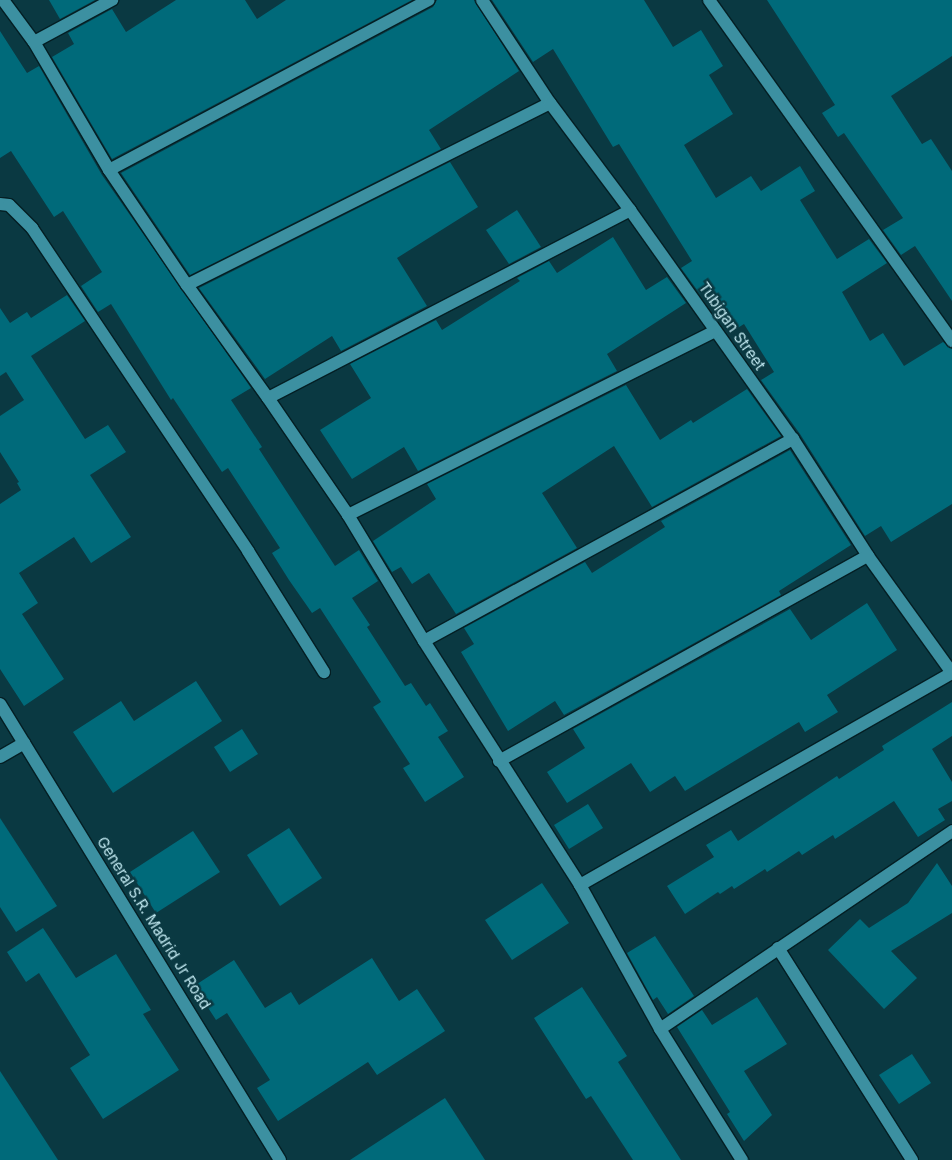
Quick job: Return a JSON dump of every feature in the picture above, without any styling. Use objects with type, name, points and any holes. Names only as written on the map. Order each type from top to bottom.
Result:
[{"type":"street","points":[[3,0],[34,42],[109,170],[348,515],[499,761],[580,885],[660,1029],[742,1160]]},
{"type":"street","points":[[34,42],[112,0]]},
{"type":"street","points":[[109,170],[429,0]]},
{"type":"street","name":"Tubigan Street","points":[[482,0],[550,103],[630,210],[793,439],[868,556],[952,673]]},
{"type":"street","points":[[709,0],[952,341]]},
{"type":"street","points":[[187,285],[550,103]]},
{"type":"street","points":[[0,204],[9,206],[32,228],[248,551],[324,672]]},
{"type":"street","points":[[268,398],[630,210]]},
{"type":"street","points":[[348,515],[715,330]]},
{"type":"street","points":[[424,641],[793,439]]},
{"type":"street","points":[[499,761],[868,556]]},
{"type":"street","points":[[580,885],[952,673]]},
{"type":"street","name":"General S.R. Madrid Jr Road","points":[[0,704],[280,1160]]},
{"type":"street","points":[[0,756],[24,743]]},
{"type":"street","points":[[660,1029],[952,831]]},
{"type":"street","points":[[778,948],[912,1160]]},
{"type":"building","points":[[49,0],[95,0],[60,19]]},
{"type":"building","points":[[176,0],[245,0],[257,19],[286,0],[412,0],[112,159],[52,57],[74,44],[68,33],[112,9],[126,32]]},
{"type":"building","points":[[437,0],[474,0],[519,71],[429,130],[441,149],[190,275],[121,173],[433,7]]},
{"type":"building","points":[[492,0],[644,0],[673,47],[701,30],[723,66],[709,75],[733,114],[684,145],[716,198],[751,176],[761,191],[800,166],[815,191],[800,200],[837,259],[869,239],[887,263],[842,292],[870,341],[883,333],[904,366],[943,342],[952,349],[952,504],[891,542],[881,526],[865,536],[800,434],[761,380],[774,372],[744,324],[736,329],[710,288],[700,294],[681,268],[692,261],[619,144],[613,147],[553,49],[533,62]]},
{"type":"building","points":[[767,0],[952,0],[952,56],[891,96],[922,144],[931,139],[952,171],[952,301],[915,246],[901,255],[883,230],[903,218],[844,133],[838,137],[822,113],[835,105]]},
{"type":"building","points":[[0,31],[27,73],[39,66],[102,175],[251,388],[231,400],[262,447],[259,449],[335,566],[359,550],[378,581],[352,598],[370,625],[367,627],[405,686],[411,683],[426,706],[430,703],[448,731],[438,737],[464,777],[425,802],[403,768],[410,764],[373,707],[381,702],[320,608],[312,613],[289,580],[272,553],[280,548],[228,468],[222,472],[173,398],[171,400],[111,304],[98,312],[81,286],[102,272],[63,211],[54,217],[11,151],[0,158]]},
{"type":"building","points":[[450,162],[478,207],[397,258],[427,306],[341,351],[332,336],[265,379],[199,288]]},
{"type":"building","points":[[517,210],[541,247],[509,264],[486,230]]},
{"type":"building","points":[[613,237],[646,290],[667,277],[686,303],[607,354],[617,371],[418,471],[404,447],[352,479],[320,430],[371,398],[350,364],[436,320],[442,330],[520,281],[517,278],[549,261],[557,273]]},
{"type":"building","points":[[67,295],[85,321],[31,356],[85,439],[108,425],[126,452],[90,475],[131,537],[91,563],[74,537],[19,573],[38,603],[22,614],[64,679],[24,706],[0,669],[0,504],[21,490],[17,483],[19,482],[0,452],[0,416],[24,400],[6,372],[0,376],[0,308],[10,323],[27,312],[31,318]]},
{"type":"building","points":[[626,385],[660,440],[691,420],[693,423],[747,389],[781,436],[652,507],[614,446],[542,493],[577,548],[456,614],[429,573],[412,584],[401,567],[392,572],[373,541],[436,499],[427,484]]},
{"type":"building","points":[[790,450],[851,545],[779,591],[781,595],[564,715],[555,701],[508,731],[461,652],[474,644],[464,628],[585,562],[592,573],[665,527],[661,521]]},
{"type":"building","points":[[867,603],[897,650],[827,695],[838,712],[805,732],[799,722],[685,791],[675,776],[650,792],[631,763],[567,803],[547,772],[585,748],[573,729],[790,609],[811,640]]},
{"type":"building","points":[[196,681],[222,721],[113,793],[73,732],[121,701],[134,721]]},
{"type":"building","points":[[952,702],[952,736],[932,749],[952,782],[952,801],[938,809],[945,820],[918,837],[894,801],[835,839],[833,835],[802,855],[799,851],[767,872],[765,869],[734,889],[732,886],[720,894],[718,892],[685,914],[667,886],[714,857],[706,845],[731,830],[738,841],[837,776],[839,779],[884,750],[882,746]]},
{"type":"building","points":[[242,729],[258,754],[230,772],[214,747]]},
{"type":"building","points":[[588,804],[603,828],[569,849],[554,825]]},
{"type":"building","points":[[0,818],[57,906],[16,932],[0,907]]},
{"type":"building","points":[[289,828],[322,878],[280,906],[247,855]]},
{"type":"building","points":[[193,831],[220,872],[156,913],[130,872]]},
{"type":"building","points":[[937,863],[952,886],[952,913],[891,951],[917,978],[884,1009],[828,950],[860,919],[869,928],[908,903]]},
{"type":"building","points":[[542,883],[569,923],[512,960],[485,920]]},
{"type":"building","points":[[43,928],[76,978],[116,954],[151,1010],[143,1014],[179,1070],[103,1119],[70,1068],[90,1055],[39,973],[26,982],[7,952]]},
{"type":"building","points":[[655,936],[694,996],[668,1014],[657,997],[653,1000],[627,953]]},
{"type":"building","points":[[372,958],[399,1001],[417,989],[445,1031],[377,1075],[368,1062],[278,1121],[257,1088],[270,1080],[227,1013],[216,1020],[194,986],[234,960],[265,1008],[291,992],[299,1005]]},
{"type":"building","points":[[582,987],[627,1056],[618,1062],[681,1160],[633,1160],[591,1096],[586,1099],[534,1018]]},
{"type":"building","points":[[757,997],[787,1044],[744,1071],[772,1115],[744,1141],[727,1114],[730,1112],[677,1027],[702,1010],[712,1025]]},
{"type":"building","points":[[912,1054],[931,1083],[899,1104],[879,1075]]},
{"type":"building","points":[[0,1071],[58,1160],[0,1160]]},
{"type":"building","points":[[445,1098],[485,1160],[350,1160],[399,1128]]}]
